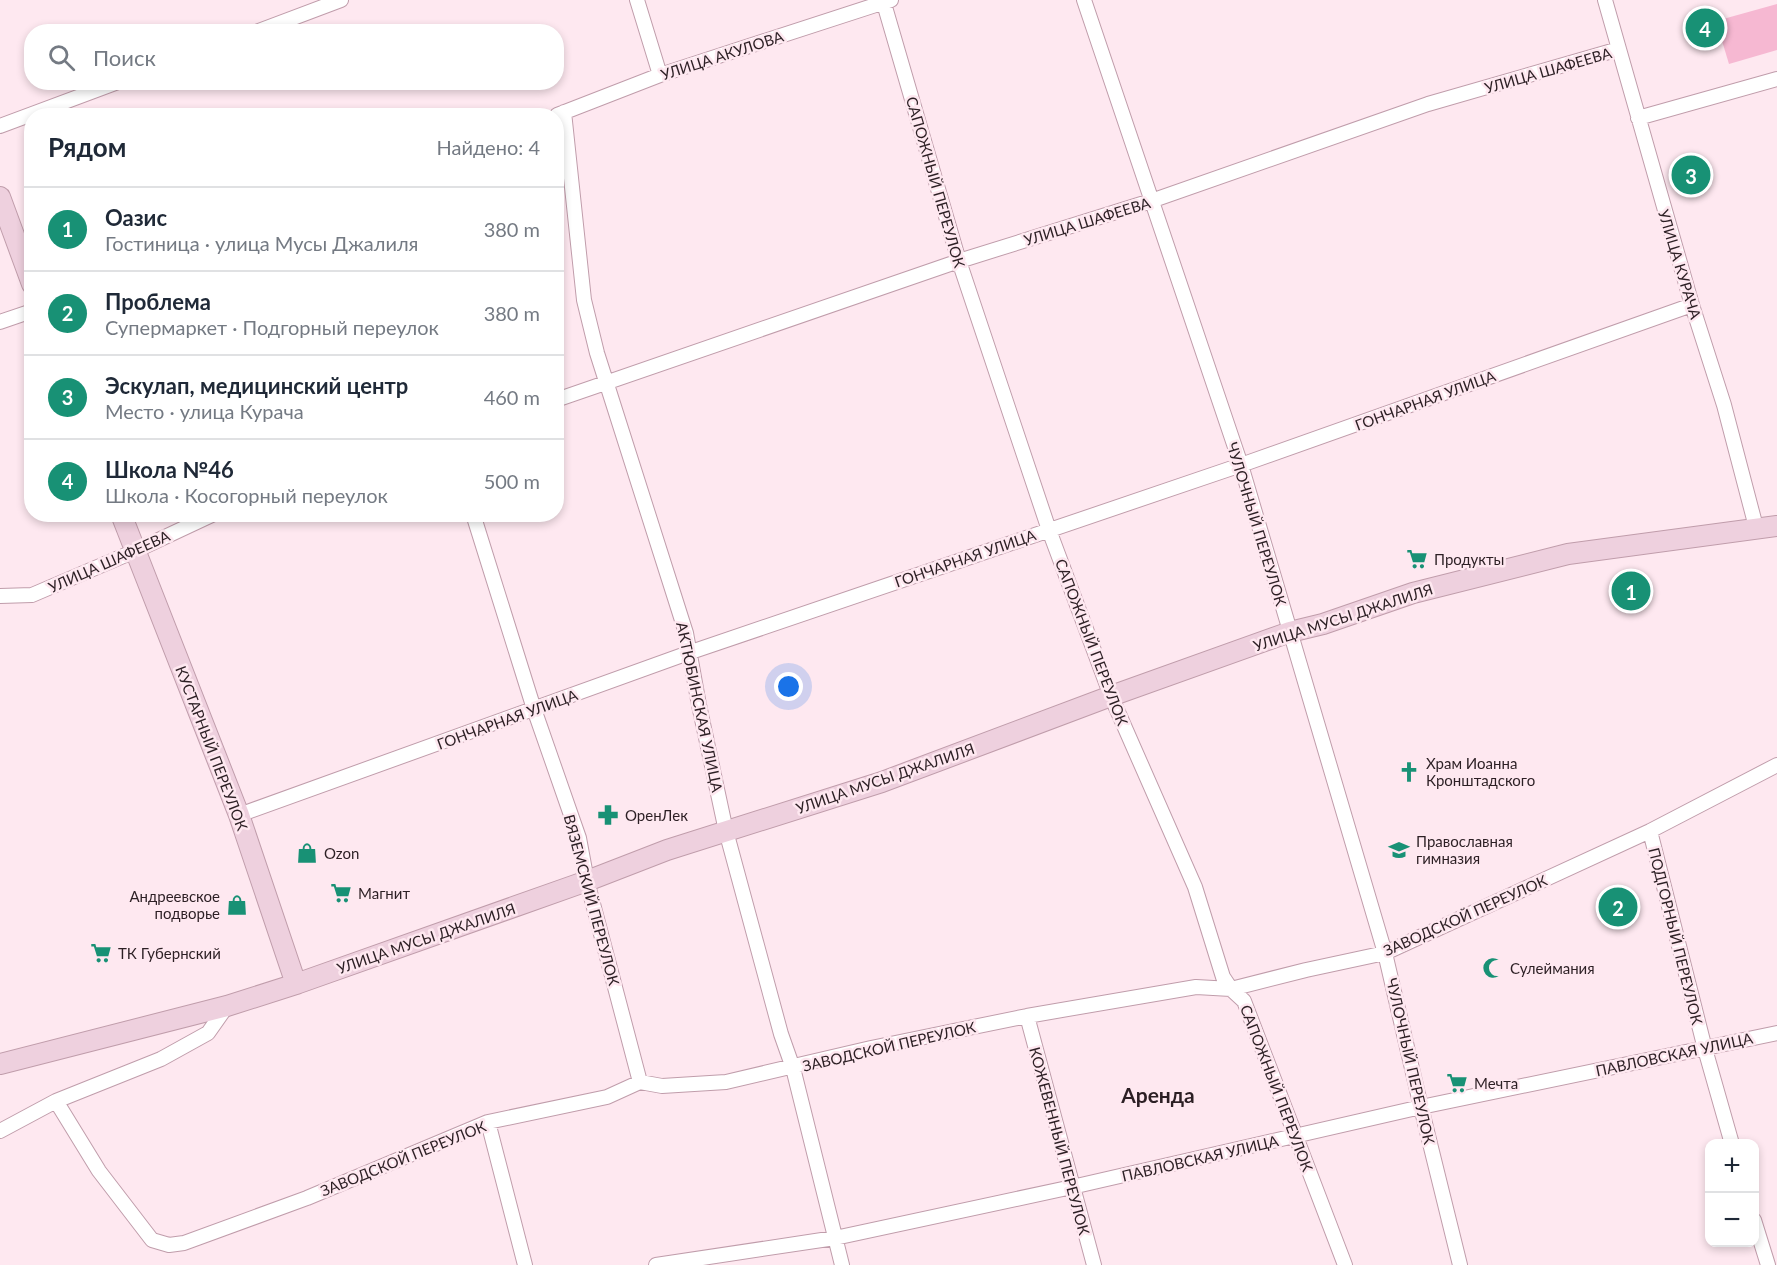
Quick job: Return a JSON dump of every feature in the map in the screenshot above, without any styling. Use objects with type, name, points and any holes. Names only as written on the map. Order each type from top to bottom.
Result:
[{"type":"street","points":[[277,24],[341,0]]},
{"type":"street","points":[[637,0],[660,75]]},
{"type":"street","name":"ЧУЛОЧНЫЙ ПЕРЕУЛОК","points":[[1084,0],[1241,465],[1385,952],[1460,1265]]},
{"type":"street","name":"УЛИЦА КУРАЧА","points":[[1605,0],[1692,305],[1724,405],[1756,527]]},
{"type":"street","name":"УЛИЦА АКУЛОВА","points":[[564,112],[660,75],[886,1]]},
{"type":"street","name":"САПОЖНЫЙ ПЕРЕУЛОК","points":[[886,1],[959,261],[1049,530],[1111,696],[1195,887],[1223,977],[1231,989],[1245,1001],[1345,1265]]},
{"type":"street","name":"УЛИЦА ШАФЕЕВА","points":[[564,397],[959,261],[1151,201],[1428,105],[1619,49]]},
{"type":"street","points":[[1638,118],[1777,79]]},
{"type":"street","points":[[48,108],[97,90]]},
{"type":"street","points":[[0,126],[24,117]]},
{"type":"street","name":"АКТЮБИНСКАЯ УЛИЦА","points":[[564,151],[584,300],[597,353],[686,633],[726,831],[781,1034],[793,1068],[842,1265]]},
{"type":"street","points":[[0,197],[24,262]]},
{"type":"street","name":"ГОНЧАРНАЯ УЛИЦА","points":[[239,814],[691,652],[1241,465],[1692,305]]},
{"type":"street","points":[[0,322],[24,314]]},
{"type":"street","name":"КУСТАРНЫЙ ПЕРЕУЛОК","points":[[124,522],[239,814],[296,984]]},
{"type":"street","name":"УЛИЦА ШАФЕЕВА","points":[[0,596],[32,595],[197,522]]},
{"type":"street","name":"ВЯЗЕМСКИЙ ПЕРЕУЛОК","points":[[475,522],[534,710],[579,838],[587,881],[640,1082]]},
{"type":"street","name":"УЛИЦА МУСЫ ДЖАЛИЛЯ","points":[[0,1064],[227,1006],[296,984],[587,881],[667,850],[882,782],[1290,632],[1323,624],[1413,593],[1568,554],[1777,526]]},
{"type":"street","name":"ЗАВОДСКОЙ ПЕРЕУЛОК","points":[[56,1101],[99,1171],[152,1240],[169,1245],[184,1243],[307,1198],[488,1122],[607,1098],[640,1082],[662,1086],[726,1082],[871,1048],[1027,1016],[1196,987],[1231,989],[1385,952],[1650,831],[1777,765]]},
{"type":"street","name":"ПОДГОРНЫЙ ПЕРЕУЛОК","points":[[1650,831],[1705,1049],[1731,1139]]},
{"type":"street","points":[[1196,987],[1223,977]]},
{"type":"street","points":[[0,1131],[56,1101],[161,1059],[208,1033],[227,1006]]},
{"type":"street","name":"КОЖЕВЕННЫЙ ПЕРЕУЛОК","points":[[1027,1016],[1094,1265]]},
{"type":"street","name":"ПАВЛОВСКАЯ УЛИЦА","points":[[656,1265],[835,1238],[1072,1187],[1421,1107],[1777,1033]]},
{"type":"street","points":[[488,1122],[525,1265]]},
{"type":"street","points":[[1759,1234],[1768,1265]]},
{"type":"shaded area","points":[[1777,4],[1777,50],[1729,64],[1716,21]]},
{"type":"place","name":"Школа №46","points":[[1705,28]]},
{"type":"place","name":"Эскулап, медицинский центр","points":[[1691,175]]},
{"type":"place","name":"Продукты","points":[[1417,559]]},
{"type":"place","name":"Оазис","points":[[1631,591]]},
{"type":"place","name":"Храм Иоанна Кронштадского","points":[[1409,772]]},
{"type":"place","name":"ОренЛек","points":[[608,815]]},
{"type":"place","name":"Православная гимназия","points":[[1399,850]]},
{"type":"place","name":"Ozon","points":[[307,853]]},
{"type":"place","name":"Магнит","points":[[341,893]]},
{"type":"place","name":"Андреевское подворье","points":[[237,905]]},
{"type":"place","name":"Проблема","points":[[1618,907]]},
{"type":"place","name":"ТК Губернский","points":[[101,953]]},
{"type":"place","name":"Сулеймания","points":[[1493,968]]},
{"type":"place","name":"Мечта","points":[[1457,1083]]},
{"type":"district","name":"Аренда","points":[[1158,1094]]}]
